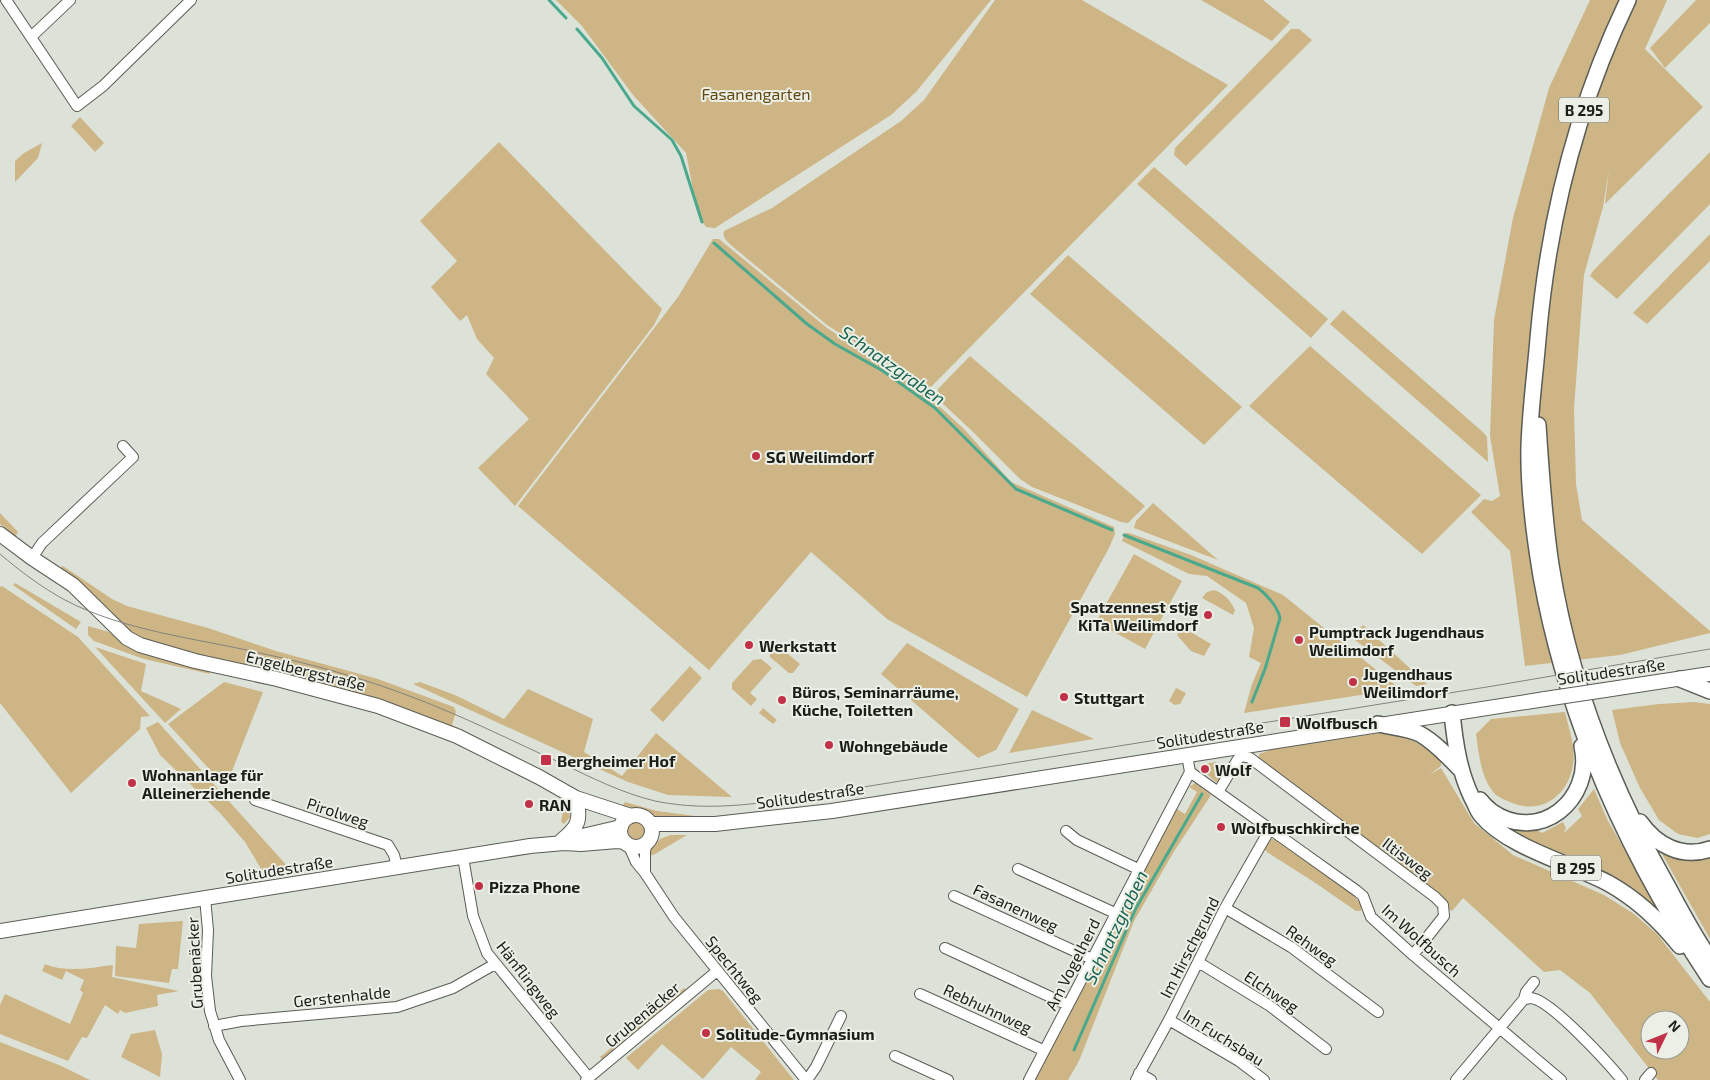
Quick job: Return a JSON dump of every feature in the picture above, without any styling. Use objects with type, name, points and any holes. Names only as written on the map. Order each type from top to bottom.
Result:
[{"type":"main road","name":"B 295","points":[[1628,0],[1584,110],[1568,162],[1547,264],[1542,296],[1529,448],[1532,518],[1555,643],[1581,727],[1609,798],[1657,892],[1705,961]]},
{"type":"main road","name":"B 295","points":[[1534,379],[1545,517],[1551,565],[1568,649],[1590,718],[1628,813],[1705,961],[1710,979]]},
{"type":"main road","name":"Engelbergstraße","points":[[0,534],[32,558],[73,584],[127,638],[140,645],[195,661],[278,679],[378,706],[457,736],[539,777],[624,823]]},
{"type":"main road","name":"Solitudestraße","points":[[650,835],[715,824],[832,811],[1378,724],[1710,674]]},
{"type":"main road","points":[[1680,679],[1710,691]]},
{"type":"main road","name":"B 295","points":[[1452,713],[1461,770],[1480,815],[1525,846],[1610,884],[1663,925],[1684,951],[1705,961]]},
{"type":"main road","name":"B 295","points":[[1378,724],[1420,734],[1461,770]]},
{"type":"main road","name":"B 295","points":[[1468,789],[1491,811],[1513,820],[1530,822],[1550,817],[1559,812],[1574,796],[1583,777],[1584,765],[1580,740],[1581,727]]},
{"type":"main road","points":[[560,843],[577,826],[581,800]]},
{"type":"main road","name":"B 295","points":[[1628,813],[1640,822],[1656,841],[1668,847],[1692,853],[1710,849]]},
{"type":"main road","points":[[642,816],[650,835],[638,847],[626,843],[621,835],[624,823],[642,816]]},
{"type":"main road","name":"Solitudestraße","points":[[560,843],[624,823]]},
{"type":"main road","name":"Solitudestraße","points":[[0,931],[530,846],[560,843],[626,843]]},
{"type":"street","points":[[6,0],[77,106],[103,86],[191,0]]},
{"type":"street","points":[[31,37],[70,0]]},
{"type":"street","points":[[32,558],[42,544],[134,457],[123,446]]},
{"type":"street","points":[[1187,755],[1190,772]]},
{"type":"street","name":"Iltisweg","points":[[1218,792],[1238,758],[1242,756],[1255,761],[1435,897],[1443,905],[1444,916],[1413,955]]},
{"type":"street","name":"Im Wolfbusch","points":[[1190,772],[1357,891],[1363,896],[1371,917],[1561,1080]]},
{"type":"street","name":"Am Vogelherd","points":[[1029,1080],[1190,772]]},
{"type":"street","name":"Pirolweg","points":[[255,800],[388,845],[394,855],[397,867]]},
{"type":"street","name":"Im Hirschgrund","points":[[1138,1077],[1225,908],[1270,829]]},
{"type":"street","points":[[1066,831],[1077,840],[1138,869]]},
{"type":"street","points":[[645,873],[645,851],[650,835]]},
{"type":"street","name":"Spechtweg","points":[[626,843],[636,862],[671,913],[806,1080],[816,1067],[841,1016]]},
{"type":"street","name":"Hänflingweg","points":[[464,857],[473,916],[487,953],[587,1079]]},
{"type":"street","points":[[1018,869],[1115,913]]},
{"type":"street","name":"Fasanenweg","points":[[954,896],[1092,959]]},
{"type":"street","name":"Grubenäcker","points":[[205,898],[208,930],[206,985],[214,1026],[240,1080]]},
{"type":"street","name":"Rehweg","points":[[1225,908],[1291,947],[1378,1012]]},
{"type":"street","points":[[945,948],[1068,1005]]},
{"type":"street","name":"Elchweg","points":[[1198,962],[1270,1006],[1326,1049]]},
{"type":"street","name":"Gerstenhalde","points":[[214,1026],[241,1021],[397,1007],[453,988],[496,964]]},
{"type":"street","name":"Grubenäcker","points":[[587,1079],[717,971]]},
{"type":"street","points":[[1456,1080],[1524,999],[1526,992],[1534,982]]},
{"type":"street","name":"Rebhuhnweg","points":[[920,994],[1043,1050]]},
{"type":"street","points":[[1524,999],[1531,998],[1548,1006],[1603,1057],[1622,1080]]},
{"type":"street","name":"Im Fuchsbau","points":[[1169,1020],[1238,1061],[1264,1080]]},
{"type":"street","points":[[895,1056],[948,1080]]},
{"type":"street","points":[[1138,1077],[1151,1080]]},
{"type":"green space","name":"Fasanengarten","points":[[556,0],[991,0],[916,92],[891,115],[715,228],[706,227],[698,215],[686,153],[633,95],[582,26]]},
{"type":"green space","points":[[995,0],[1082,0],[1228,85],[932,386],[926,388],[827,325],[732,246],[724,238],[724,231],[772,208],[901,121],[924,100]]},
{"type":"green space","points":[[1201,0],[1263,0],[1290,22],[1272,41]]},
{"type":"green space","points":[[1590,0],[1667,0],[1645,49],[1703,107],[1605,204],[1609,170],[1603,207],[1584,275],[1574,408],[1576,484],[1582,520],[1710,633],[1620,655],[1525,666],[1510,551],[1471,512],[1484,499],[1492,501],[1500,496],[1490,436],[1494,320],[1513,218],[1549,88]]},
{"type":"green space","points":[[1696,0],[1710,0],[1710,23],[1665,68],[1650,48]]},
{"type":"green space","points":[[1291,29],[1299,29],[1312,40],[1186,166],[1174,155],[1175,148]]},
{"type":"green space","points":[[80,117],[104,143],[95,152],[71,126]]},
{"type":"green space","points":[[499,142],[662,309],[654,325],[515,506],[478,468],[529,419],[486,374],[494,358],[477,339],[467,315],[460,321],[431,287],[457,261],[420,221]]},
{"type":"green space","points":[[42,143],[38,158],[15,182],[15,161],[24,153]]},
{"type":"green space","points":[[1710,152],[1710,204],[1617,299],[1590,276],[1593,271]]},
{"type":"green space","points":[[1154,167],[1328,319],[1311,338],[1137,184]]},
{"type":"green space","points":[[1710,234],[1710,261],[1647,324],[1633,313]]},
{"type":"green space","name":"SG Weilimdorf","points":[[713,239],[719,239],[827,328],[926,394],[964,429],[1011,482],[1114,527],[1115,534],[1109,548],[1027,697],[887,619],[811,552],[709,670],[518,506],[678,297]]},
{"type":"green space","points":[[1068,255],[1242,407],[1204,445],[1030,294]]},
{"type":"green space","points":[[1343,310],[1484,433],[1487,437],[1488,462],[1330,324]]},
{"type":"green space","points":[[1310,346],[1481,495],[1422,554],[1249,406]]},
{"type":"green space","points":[[970,356],[1145,506],[1128,523],[1121,522],[1032,487],[1020,479],[938,397],[938,389]]},
{"type":"green space","points":[[1153,503],[1218,560],[1134,528],[1136,521]]},
{"type":"green space","points":[[0,513],[18,532],[15,537],[0,524]]},
{"type":"green space","points":[[1125,533],[1191,555],[1283,595],[1400,689],[1244,713],[1252,684],[1261,663],[1249,657],[1254,628],[1246,603],[1207,576],[1189,574],[1122,541]]},
{"type":"green space","points":[[1134,554],[1182,581],[1145,649],[1096,622]]},
{"type":"green space","points":[[63,566],[112,599],[127,606],[208,628],[276,651],[378,679],[454,707],[456,712],[452,725],[458,728],[457,730],[380,700],[154,645],[129,633],[60,568]]},
{"type":"green space","points":[[15,583],[81,622],[76,629],[13,585]]},
{"type":"green space","points":[[2,586],[78,637],[150,716],[141,717],[140,729],[71,793],[0,703],[0,587]]},
{"type":"green space","points":[[1214,590],[1229,600],[1235,610],[1233,615],[1202,598],[1207,592]]},
{"type":"green space","points":[[1363,625],[1427,684],[1416,686],[1355,640],[1354,634]]},
{"type":"green space","points":[[88,626],[109,632],[127,645],[155,657],[209,670],[210,674],[144,659],[94,641],[88,635]]},
{"type":"green space","points":[[1182,627],[1211,644],[1204,656],[1191,651],[1177,635]]},
{"type":"green space","points":[[907,643],[1019,709],[996,750],[978,758],[881,674]]},
{"type":"green space","points":[[777,645],[800,664],[793,673],[789,673],[770,657],[770,653]]},
{"type":"green space","points":[[95,647],[146,664],[141,691],[181,709],[165,723]]},
{"type":"green space","points":[[761,659],[772,668],[750,693],[757,699],[751,706],[732,689],[732,683],[753,660]]},
{"type":"green space","points":[[690,666],[702,678],[663,722],[650,710]]},
{"type":"green space","points":[[224,682],[263,692],[225,789],[168,724]]},
{"type":"green space","points":[[420,682],[455,695],[504,719],[528,689],[593,719],[584,752],[622,776],[656,733],[732,797],[668,795],[628,782],[413,684]]},
{"type":"green space","points":[[1176,688],[1186,693],[1180,704],[1175,705],[1169,701]]},
{"type":"green space","points":[[1694,702],[1710,704],[1710,834],[1697,838],[1678,834],[1659,820],[1640,788],[1620,743],[1612,710]]},
{"type":"green space","points":[[763,708],[777,720],[773,724],[759,713]]},
{"type":"green space","points":[[1032,710],[1094,739],[1009,753]]},
{"type":"green space","points":[[1565,712],[1572,738],[1574,758],[1566,785],[1559,794],[1542,805],[1532,806],[1521,806],[1496,795],[1484,775],[1476,734],[1491,719]]},
{"type":"green space","points":[[158,722],[289,868],[263,872],[245,842],[220,813],[160,755],[146,728]]},
{"type":"green space","points":[[1380,733],[1404,737],[1441,756],[1441,766],[1429,775],[1441,768],[1474,823],[1513,855],[1604,895],[1634,914],[1657,934],[1710,1002],[1710,1080],[1658,1080],[1642,1060],[1690,1060],[1690,1010],[1640,1010],[1640,1057],[1590,993],[1560,970],[1544,972],[1463,898],[1452,911],[1443,905],[1259,763],[1259,754],[1273,749]]},
{"type":"green space","points":[[1216,762],[1221,780],[1216,782],[1200,768],[1203,764]]},
{"type":"green space","points":[[1195,783],[1211,795],[1173,853],[1134,921],[1079,1061],[1068,1080],[1035,1080],[1120,914],[1177,809],[1185,814],[1197,792],[1189,787]]},
{"type":"green space","points":[[1594,789],[1607,819],[1659,910],[1622,885],[1540,847],[1501,824],[1534,828],[1542,833],[1563,822],[1566,828],[1564,833],[1582,816],[1578,809]]},
{"type":"green space","points":[[625,802],[657,811],[695,816],[695,818],[657,819],[643,810],[620,809]]},
{"type":"green space","points":[[564,805],[568,808],[570,817],[564,824],[561,822]]},
{"type":"green space","points":[[636,822],[642,825],[645,831],[642,837],[636,840],[630,837],[627,831],[630,825]]},
{"type":"green space","points":[[671,835],[687,835],[649,856],[657,842]]},
{"type":"green space","points":[[1275,839],[1350,892],[1361,904],[1361,911],[1356,911],[1267,852],[1264,849],[1267,841]]},
{"type":"green space","points":[[1658,847],[1710,856],[1710,939]]},
{"type":"green space","points":[[183,921],[178,969],[172,969],[169,983],[115,976],[116,946],[136,948],[139,924]]},
{"type":"green space","points":[[45,964],[70,969],[113,965],[112,977],[179,991],[157,995],[158,1006],[125,1013],[120,1010],[118,1014],[105,1005],[87,1038],[82,1037],[68,1061],[0,1034],[0,1005],[5,994],[70,1024],[83,993],[80,990],[84,980],[66,971],[62,980],[42,971]]},
{"type":"green space","points":[[684,988],[687,991],[630,1037],[627,1035]]},
{"type":"green space","name":"Solitude-Gymnasium","points":[[719,989],[723,991],[794,1080],[755,1080],[761,1072],[731,1047],[703,1079],[662,1044],[638,1070],[626,1058],[708,990]]},
{"type":"green space","points":[[155,1030],[162,1054],[160,1077],[121,1057],[131,1034]]},
{"type":"green space","points":[[622,1039],[624,1042],[602,1060],[600,1057]]},
{"type":"green space","points":[[0,1042],[59,1065],[90,1080],[0,1080]]},
{"type":"waterway","name":"Schnatzgraben","points":[[549,0],[566,18]]},
{"type":"waterway","name":"Schnatzgraben","points":[[577,29],[602,58],[634,106],[672,140],[681,156],[702,222]]},
{"type":"waterway","name":"Schnatzgraben","points":[[714,243],[807,324],[835,344],[883,371],[935,408],[1016,489],[1112,530]]},
{"type":"waterway","name":"Schnatzgraben","points":[[1124,535],[1258,588],[1272,601],[1280,618],[1265,669],[1252,702]]},
{"type":"waterway","name":"Schnatzgraben","points":[[1074,1050],[1136,908],[1202,794]]},
{"type":"tram line","points":[[0,554],[31,579],[56,595],[88,611],[135,626],[298,662],[356,678],[431,704],[596,780],[643,798],[698,806],[741,805],[783,800],[1493,686],[1710,649]]},
{"type":"place","name":"SG Weilimdorf","points":[[756,456]]},
{"type":"place","name":"Spatzennest stjg KiTa Weilimdorf","points":[[1208,615]]},
{"type":"place","name":"Pumptrack Jugendhaus Weilimdorf","points":[[1299,640]]},
{"type":"place","name":"Werkstatt","points":[[749,645]]},
{"type":"place","name":"Jugendhaus Weilimdorf","points":[[1353,682]]},
{"type":"place","name":"Stuttgart","points":[[1064,697]]},
{"type":"place","name":"Büros, Seminarräume, Küche, Toiletten","points":[[782,700]]},
{"type":"place","name":"Wolfbusch","points":[[1285,722]]},
{"type":"place","name":"Wohngebäude","points":[[829,745]]},
{"type":"place","name":"Bergheimer Hof","points":[[546,760]]},
{"type":"place","name":"Wolf","points":[[1205,769]]},
{"type":"place","name":"Wohnanlage für Alleinerziehende","points":[[132,783]]},
{"type":"place","name":"RAN","points":[[529,804]]},
{"type":"place","name":"Wolfbuschkirche","points":[[1221,827]]},
{"type":"place","name":"Pizza Phone","points":[[479,886]]},
{"type":"place","name":"Solitude-Gymnasium","points":[[706,1033]]}]
